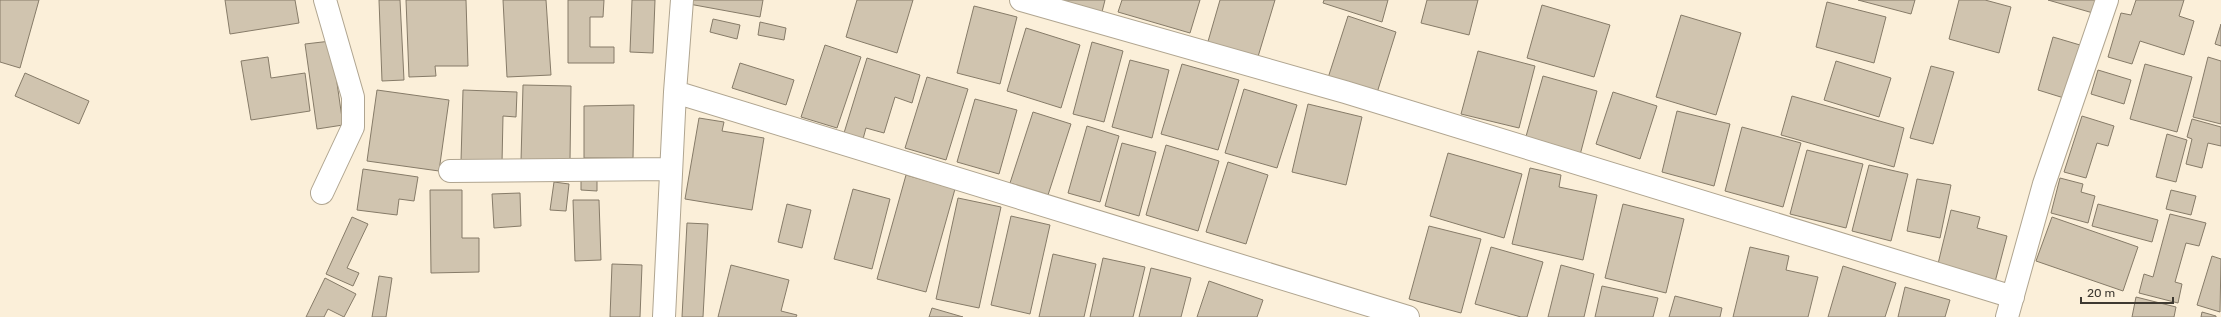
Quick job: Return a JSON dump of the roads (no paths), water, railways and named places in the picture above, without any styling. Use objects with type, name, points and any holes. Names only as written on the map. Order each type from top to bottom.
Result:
[{"type":"street","points":[[322,193],[353,127],[353,97],[325,0]]},
{"type":"street","points":[[664,317],[675,92],[682,0]]},
{"type":"street","points":[[1021,0],[1345,92],[2010,307],[2044,184],[2107,0]]},
{"type":"street","points":[[675,92],[1408,317]]},
{"type":"street","points":[[450,171],[671,169]]}]
